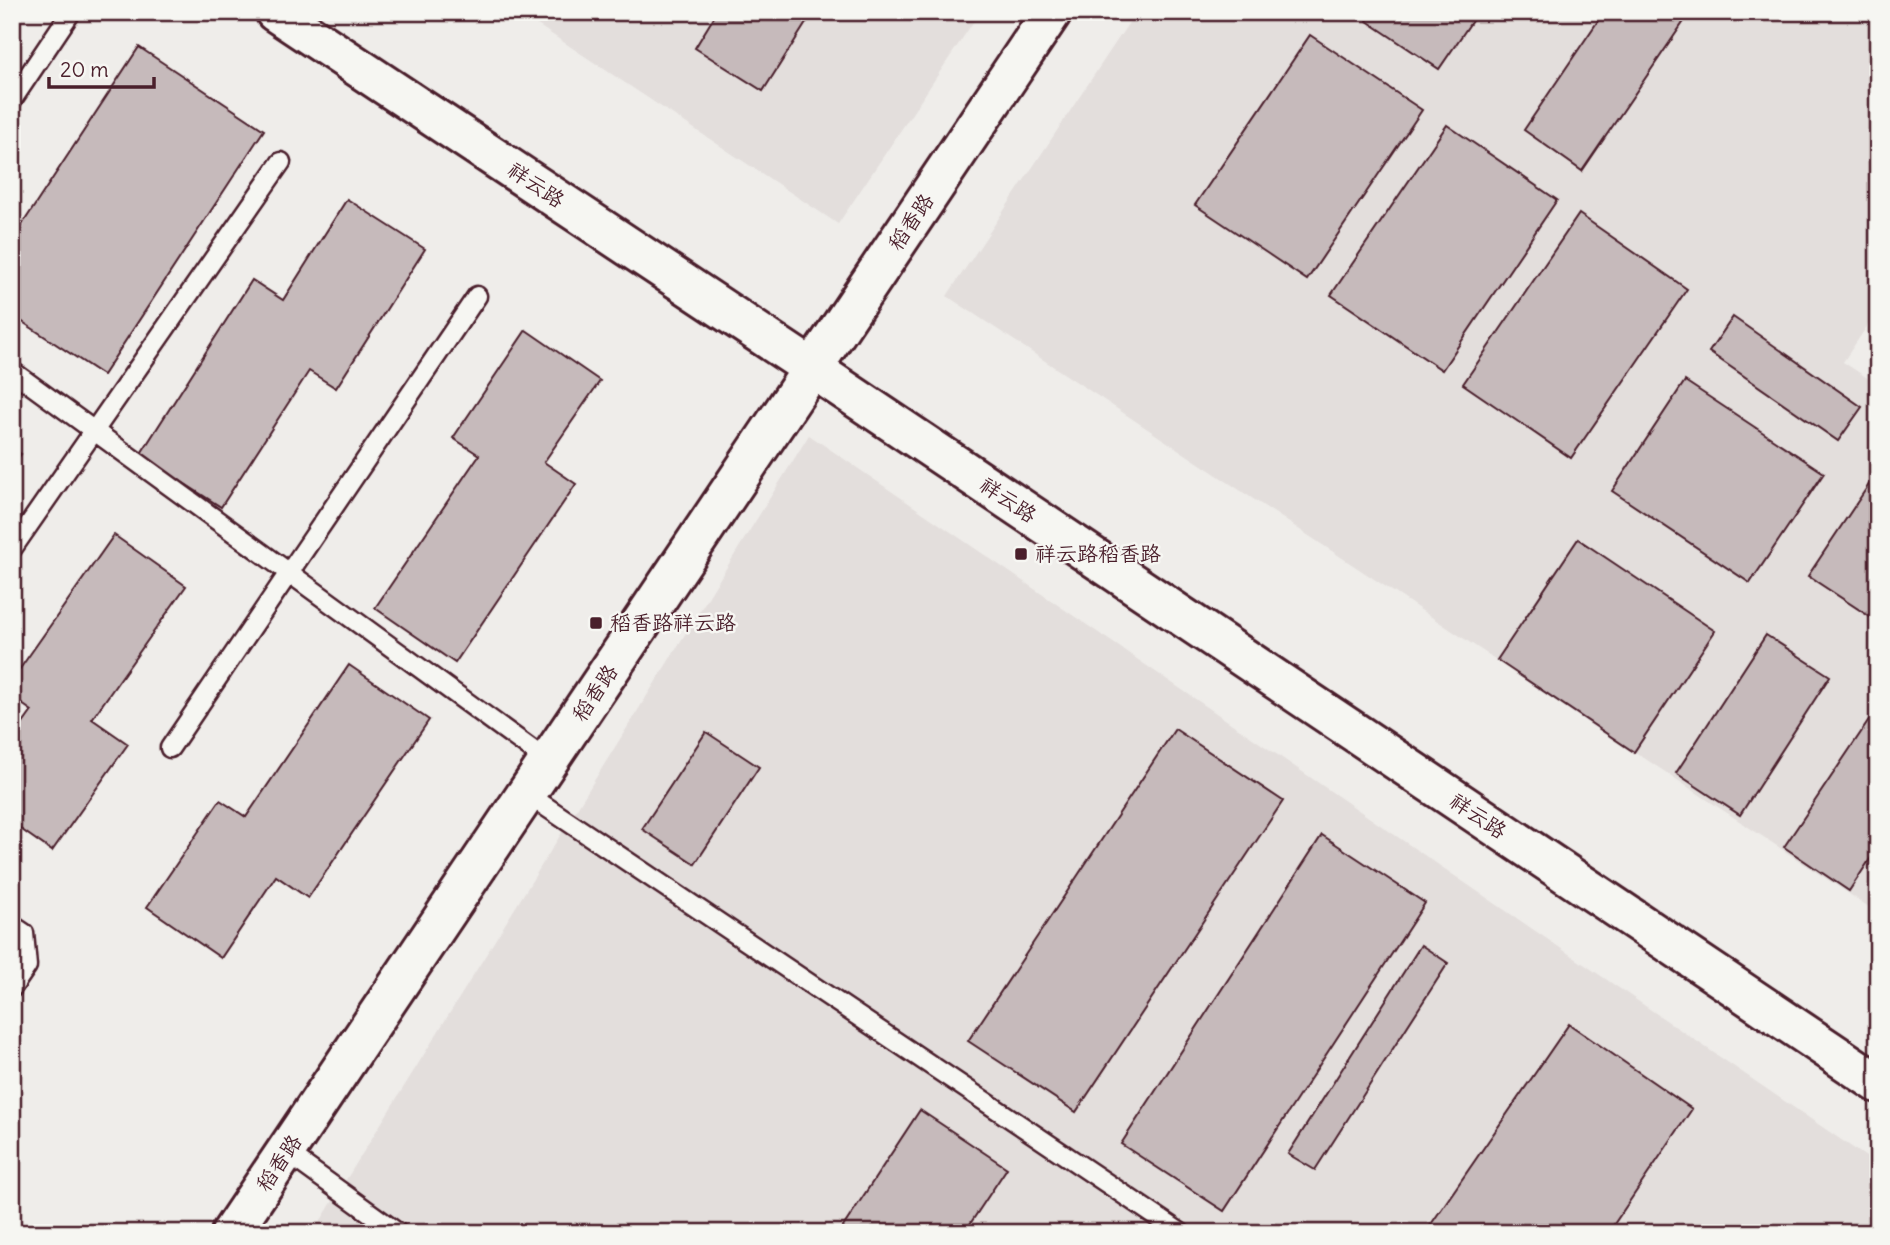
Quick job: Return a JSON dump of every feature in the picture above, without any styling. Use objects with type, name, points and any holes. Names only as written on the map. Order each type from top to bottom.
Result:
[{"type":"street","name":"祥云路","points":[[275,12],[1878,1083]]},
{"type":"street","name":"稻香路","points":[[231,1233],[1052,12]]},
{"type":"lane","points":[[12,100],[71,12]]},
{"type":"lane","points":[[12,549],[281,162]]},
{"type":"lane","points":[[170,748],[477,296]]},
{"type":"lane","points":[[12,371],[549,762]]},
{"type":"lane","points":[[527,794],[1181,1233]]},
{"type":"lane","points":[[12,925],[24,933],[27,965],[12,988]]},
{"type":"lane","points":[[286,1152],[398,1233]]},
{"type":"shaded area","points":[[518,12],[980,12],[838,224]]},
{"type":"shaded area","points":[[1136,12],[1878,12],[1878,310],[1843,362],[1878,385],[1878,913],[947,296]]},
{"type":"shaded area","points":[[809,435],[1878,1165],[1878,1233],[313,1233]]},
{"type":"building","points":[[717,12],[813,12],[763,91],[695,48]]},
{"type":"building","points":[[1372,12],[1478,12],[1439,69],[1367,21]]},
{"type":"building","points":[[1604,12],[1689,14],[1582,171],[1524,130]]},
{"type":"building","points":[[1310,35],[1422,110],[1307,280],[1195,205]]},
{"type":"building","points":[[139,47],[264,130],[103,375],[12,315],[12,240]]},
{"type":"building","points":[[1447,125],[1557,200],[1442,370],[1331,295]]},
{"type":"building","points":[[347,199],[425,249],[336,388],[309,371],[221,507],[140,455],[252,280],[283,300]]},
{"type":"building","points":[[1579,214],[1687,289],[1571,458],[1463,384]]},
{"type":"building","points":[[1733,317],[1862,407],[1838,441],[1709,352]]},
{"type":"building","points":[[526,330],[600,381],[544,462],[576,484],[455,663],[375,608],[479,455],[453,438]]},
{"type":"building","points":[[1685,381],[1824,473],[1750,583],[1612,491]]},
{"type":"building","points":[[12,448],[21,454],[12,467]]},
{"type":"building","points":[[1878,471],[1878,609],[1872,618],[1808,576]]},
{"type":"building","points":[[114,535],[186,586],[92,719],[128,744],[52,851],[12,823],[12,739],[32,711],[12,697],[12,680]]},
{"type":"building","points":[[1578,539],[1715,631],[1634,752],[1497,660]]},
{"type":"building","points":[[1766,635],[1830,676],[1740,815],[1676,773]]},
{"type":"building","points":[[349,665],[429,720],[308,898],[276,876],[221,958],[147,907],[220,800],[246,817]]},
{"type":"building","points":[[1878,707],[1878,847],[1849,891],[1784,847]]},
{"type":"building","points":[[1175,729],[1283,801],[1076,1112],[968,1041]]},
{"type":"building","points":[[706,732],[759,767],[695,864],[642,829]]},
{"type":"building","points":[[1322,835],[1425,903],[1224,1211],[1121,1144]]},
{"type":"building","points":[[1421,945],[1448,963],[1315,1170],[1288,1154]]},
{"type":"building","points":[[1569,1024],[1692,1109],[1608,1233],[1425,1233]]},
{"type":"building","points":[[920,1110],[1007,1168],[964,1233],[839,1233]]},
{"type":"place","name":"祥云路稻香路","points":[[1021,554]]},
{"type":"place","name":"稻香路祥云路","points":[[596,623]]}]
